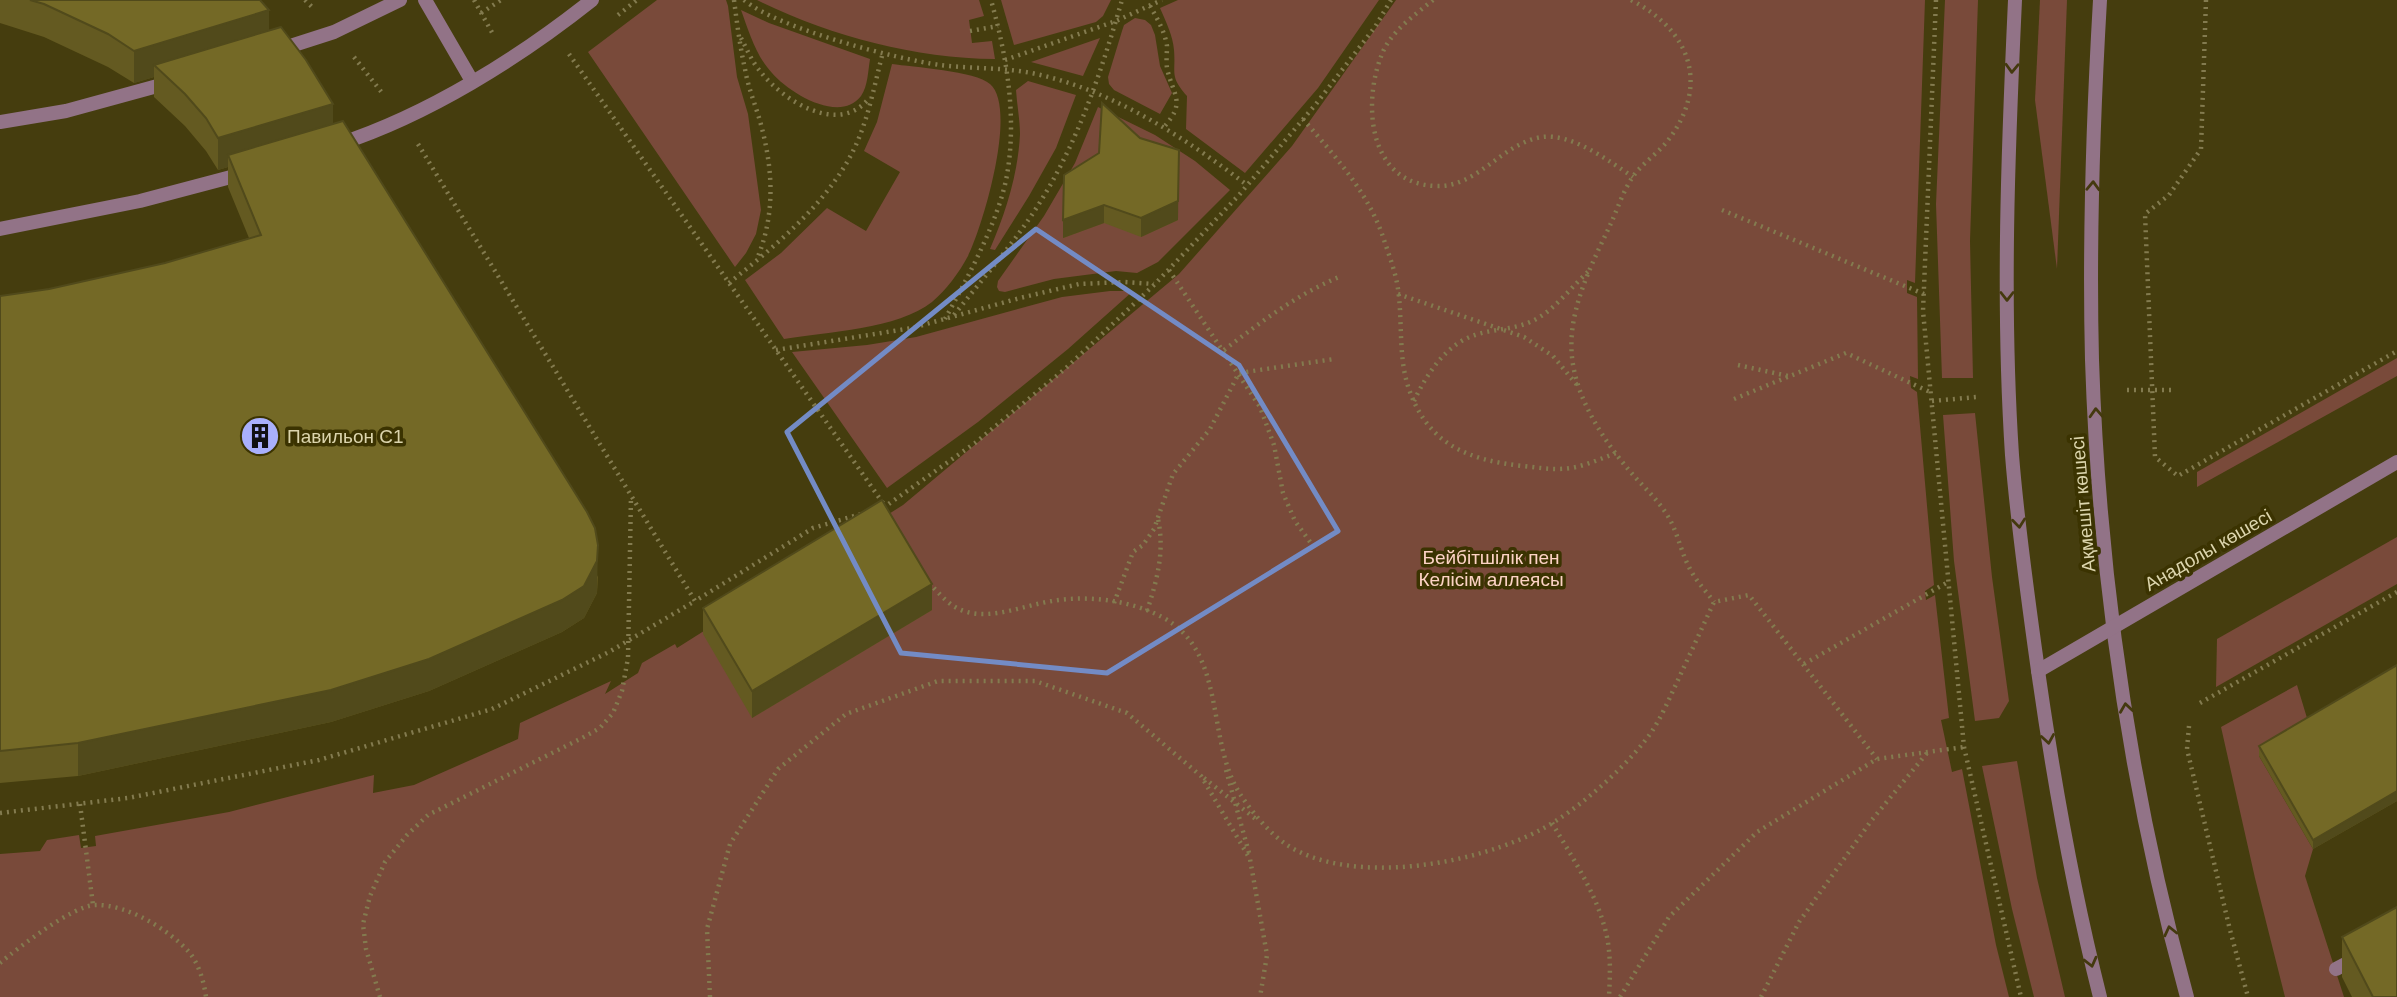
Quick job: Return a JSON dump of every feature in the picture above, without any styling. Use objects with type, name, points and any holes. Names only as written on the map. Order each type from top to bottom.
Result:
[{"type":"street","points":[[265,54],[334,32],[400,0]]},
{"type":"street","points":[[425,0],[472,81]]},
{"type":"street","points":[[327,148],[403,118],[472,81],[537,41],[592,0]]},
{"type":"street","points":[[2015,0],[2007,187],[2007,345],[2014,469],[2038,671],[2065,839],[2099,997]]},
{"type":"street","name":"Ақмешіт көшесі","points":[[2099,0],[2092,196],[2092,359],[2101,497],[2114,628],[2129,732],[2186,997]]},
{"type":"street","points":[[0,122],[66,111],[187,78]]},
{"type":"street","points":[[0,229],[140,201],[254,170]]},
{"type":"street","name":"Анадолы көшесі","points":[[2038,671],[2397,462]]},
{"type":"street","points":[[2336,969],[2373,949]]},
{"type":"path","points":[[481,13],[501,0]]},
{"type":"path","points":[[734,0],[745,71],[761,124],[770,170],[771,209],[766,237],[756,261]]},
{"type":"path","points":[[744,0],[780,19],[831,38],[883,52],[940,65],[1036,74],[1093,93],[1137,112],[1248,185]]},
{"type":"path","points":[[946,319],[991,224],[1006,178],[1011,138],[1006,70],[991,0]]},
{"type":"path","points":[[954,316],[1041,200],[1071,146],[1093,93],[1122,0]]},
{"type":"path","points":[[1005,60],[1116,20],[1160,0]]},
{"type":"path","points":[[0,813],[128,798],[319,761],[492,709],[629,640],[813,528],[886,507],[975,443],[1065,369],[1169,270],[1248,185],[1303,119],[1375,27],[1391,0]]},
{"type":"path","points":[[1433,0],[1405,22],[1382,51],[1371,89],[1372,121],[1379,150],[1394,170],[1412,183],[1439,186],[1469,178],[1517,146],[1543,137],[1572,142],[1595,151],[1633,177]]},
{"type":"path","points":[[1631,0],[1665,24],[1681,45],[1691,70],[1690,94],[1683,118],[1668,141],[1633,177],[1590,269],[1574,318],[1572,356],[1579,388],[1595,424],[1669,518],[1689,568],[1714,602]]},
{"type":"path","points":[[1936,0],[1923,312],[1964,747],[2021,997]]},
{"type":"path","points":[[2206,0],[2201,149],[2169,195],[2145,214],[2155,457],[2178,476],[2397,351]]},
{"type":"path","points":[[1150,6],[1167,45],[1167,67],[1178,96],[1172,119],[1163,128]]},
{"type":"path","points":[[970,31],[998,26]]},
{"type":"path","points":[[739,34],[758,70],[777,90],[799,105],[824,114],[844,116],[858,109],[872,93]]},
{"type":"path","points":[[568,52],[886,507]]},
{"type":"path","points":[[729,283],[788,232],[826,192],[851,155],[867,117],[883,52]]},
{"type":"path","points":[[403,118],[695,601]]},
{"type":"path","points":[[1303,119],[1367,201],[1382,234],[1398,294],[1407,381],[1418,411],[1433,430],[1452,447],[1472,457],[1552,470],[1577,467],[1616,453]]},
{"type":"path","points":[[1722,210],[1924,294]]},
{"type":"path","points":[[1414,402],[1423,382],[1460,341],[1476,334],[1520,327],[1539,317],[1590,269]]},
{"type":"path","points":[[1169,270],[1260,407],[1274,445],[1283,493],[1295,521],[1313,546]]},
{"type":"path","points":[[1224,350],[1281,308],[1311,289],[1339,277]]},
{"type":"path","points":[[776,350],[912,328],[1079,284],[1154,284]]},
{"type":"path","points":[[1398,294],[1524,337],[1553,356],[1579,388]]},
{"type":"path","points":[[1734,399],[1846,353],[1931,392]]},
{"type":"path","points":[[1239,373],[1334,359]]},
{"type":"path","points":[[1738,365],[1789,376]]},
{"type":"path","points":[[1114,603],[1133,552],[1143,545],[1158,518],[1173,474],[1210,429],[1239,373]]},
{"type":"path","points":[[2127,390],[2172,390]]},
{"type":"path","points":[[1932,401],[1977,397]]},
{"type":"path","points":[[380,997],[366,949],[363,924],[370,896],[385,862],[407,835],[428,815],[600,728],[612,713],[622,691],[628,658],[631,495]]},
{"type":"path","points":[[1146,611],[1158,575],[1161,554],[1158,518]]},
{"type":"path","points":[[925,578],[950,604],[975,613],[1000,614],[1049,601],[1084,597],[1163,617],[1188,638],[1202,659],[1212,690],[1223,756],[1250,859],[1267,955],[1260,997]]},
{"type":"path","points":[[1804,664],[1948,582]]},
{"type":"path","points":[[2200,703],[2397,592]]},
{"type":"path","points":[[1714,602],[1749,595],[1877,759]]},
{"type":"path","points":[[710,997],[706,929],[730,844],[778,769],[846,714],[938,681],[1035,681],[1127,713],[1288,845],[1330,862],[1381,867],[1442,863],[1496,850],[1552,823],[1574,809],[1645,741],[1665,709],[1714,602]]},
{"type":"path","points":[[2189,726],[2187,749],[2248,997]]},
{"type":"path","points":[[1620,997],[1669,917],[1757,832],[1877,759],[1964,747]]},
{"type":"path","points":[[1760,997],[1799,922],[1871,821],[1928,752]]},
{"type":"path","points":[[1223,756],[1239,793],[1264,825]]},
{"type":"path","points":[[1202,776],[1250,859]]},
{"type":"path","points":[[80,804],[93,905]]},
{"type":"path","points":[[1552,823],[1591,891],[1606,936],[1610,967],[1609,997]]},
{"type":"path","points":[[0,963],[62,918],[93,905],[123,909],[147,919],[189,953],[200,972],[206,997]]},
{"type":"highlighted area","points":[[1036,229],[1239,365],[1338,531],[1107,673],[901,653],[787,432]]},
{"type":"green space","points":[[657,0],[726,0],[728,6],[737,77],[748,114],[761,210],[756,234],[735,267],[588,52]]},
{"type":"green space","points":[[757,0],[979,0],[984,16],[969,20],[972,43],[992,41],[995,59],[933,54],[873,43],[813,24]]},
{"type":"green space","points":[[1001,0],[1111,0],[1103,16],[1096,22],[1014,45]]},
{"type":"green space","points":[[1178,0],[1379,0],[1318,88],[1245,173],[1186,129],[1187,96],[1176,79],[1172,40],[1160,8]]},
{"type":"green space","name":"Бейбітшілік пен Келісім аллеясы","points":[[1396,0],[1925,0],[1915,283],[1907,280],[1907,293],[1917,297],[1918,379],[1910,376],[1911,388],[1917,392],[1934,585],[1925,591],[1926,600],[1935,595],[1949,718],[1941,720],[1952,772],[1962,769],[1996,945],[2009,997],[0,997],[0,854],[40,851],[47,840],[79,835],[81,848],[96,846],[95,836],[229,812],[374,775],[373,793],[414,785],[518,739],[520,723],[611,681],[605,694],[638,673],[642,663],[675,644],[677,648],[903,505],[1179,274],[1292,146]]},
{"type":"green space","points":[[1945,0],[1978,0],[1970,241],[1973,378],[1942,378],[1936,204]]},
{"type":"green space","points":[[2040,0],[2067,0],[2057,269],[2035,100]]},
{"type":"green space","points":[[741,10],[769,23],[870,59],[861,96],[852,104],[828,106],[815,103],[790,89],[772,73],[762,59]]},
{"type":"green space","points":[[1135,18],[1145,20],[1151,25],[1160,66],[1172,93],[1160,114],[1114,90],[1109,84],[1108,77],[1124,25]]},
{"type":"green space","points":[[1100,38],[1083,76],[1031,62]]},
{"type":"green space","points":[[892,64],[972,76],[990,84],[998,97],[999,141],[995,168],[974,241],[952,281],[932,302],[918,311],[882,324],[784,339],[745,280],[781,253],[827,208],[866,231],[900,172],[864,151],[877,122]]},
{"type":"green space","points":[[1028,81],[1076,95],[1056,148],[995,250],[990,249],[1006,207],[1017,164],[1020,134],[1016,90]]},
{"type":"green space","points":[[1098,107],[1155,135],[1195,161],[1230,190],[1158,262],[1137,273],[1116,271],[1054,279],[1005,292],[999,291],[998,281],[1044,216],[1075,163]]},
{"type":"green space","points":[[1133,291],[1068,349],[978,422],[887,488],[792,352],[916,337],[1062,297]]},
{"type":"green space","points":[[2397,358],[2397,376],[2197,487],[2197,472]]},
{"type":"green space","points":[[1975,413],[1992,577],[2009,701],[1999,718],[1975,721],[1954,561],[1943,415]]},
{"type":"green space","points":[[2397,537],[2397,584],[2216,687],[2217,639]]},
{"type":"green space","points":[[2297,685],[2307,718],[2259,756],[2313,849],[2305,876],[2344,997],[2285,997],[2221,727]]},
{"type":"green space","points":[[2017,761],[2037,878],[2065,997],[2034,997],[2012,909],[1982,766]]},
{"type":"building","points":[[30,0],[260,0],[269,10],[134,51],[108,34]]},
{"type":"building","points":[[281,27],[306,60],[333,104],[218,138],[206,118],[185,94],[154,65]]},
{"type":"building","points":[[1102,103],[1140,138],[1179,150],[1178,201],[1141,218],[1104,205],[1063,220],[1064,175],[1099,153]]},
{"type":"building","name":"Павильон С1","points":[[343,121],[587,512],[595,528],[598,545],[597,561],[584,586],[562,600],[429,659],[331,690],[78,743],[0,751],[0,296],[49,289],[165,263],[261,235],[228,155]]},
{"type":"building","points":[[882,500],[932,584],[752,691],[703,608]]},
{"type":"building","points":[[2397,665],[2397,791],[2313,840],[2259,746]]},
{"type":"building","points":[[2397,907],[2397,997],[2373,997],[2342,937]]},
{"type":"place","name":"Павильон С1","points":[[260,436]]}]
